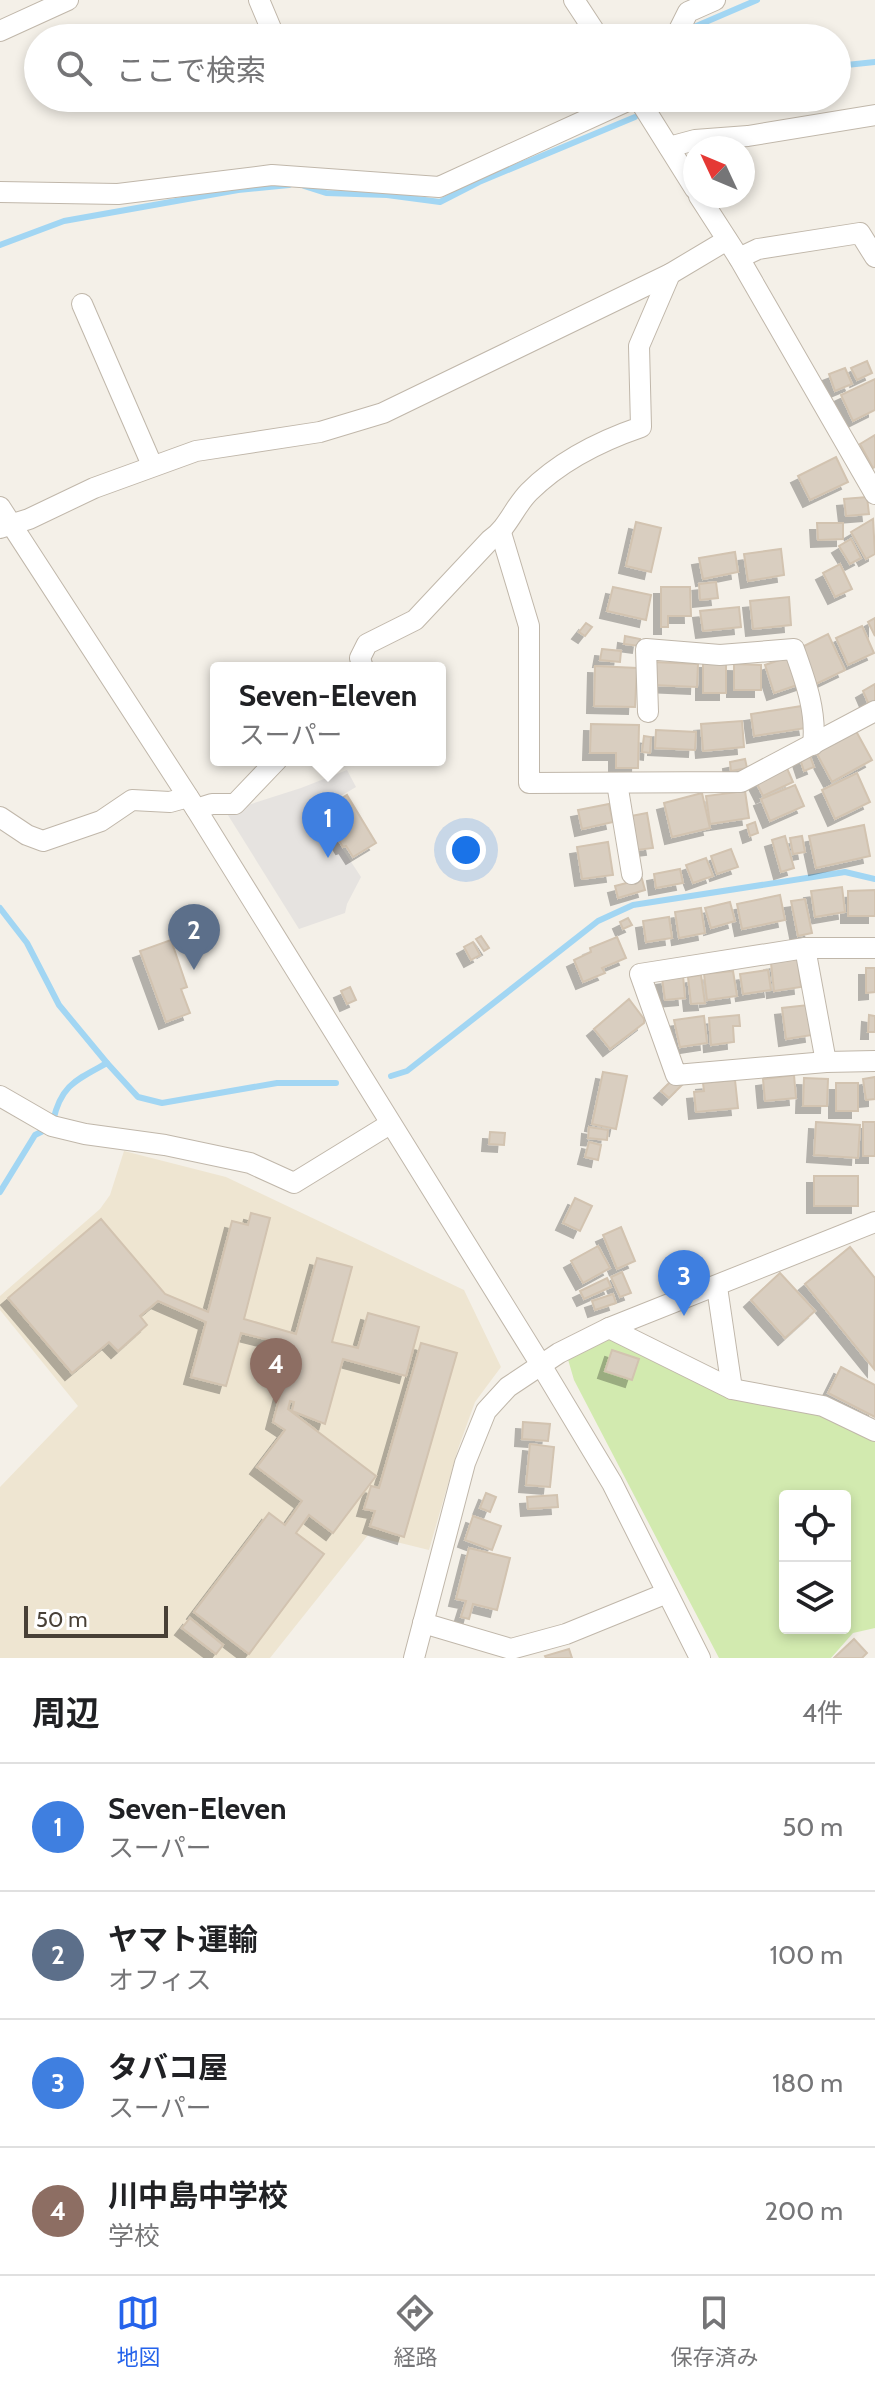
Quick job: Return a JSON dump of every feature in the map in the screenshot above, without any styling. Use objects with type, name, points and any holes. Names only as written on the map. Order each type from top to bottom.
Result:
[{"type":"street","points":[[0,31],[68,0]]},
{"type":"street","points":[[259,0],[269,24]]},
{"type":"street","points":[[574,0],[590,24]]},
{"type":"street","points":[[682,24],[688,12],[715,0]]},
{"type":"street","points":[[0,192],[118,194],[272,175],[439,187],[605,112]]},
{"type":"street","points":[[645,112],[683,170]]},
{"type":"street","points":[[669,147],[695,140],[748,136],[875,115]]},
{"type":"street","points":[[707,208],[739,258],[875,494]]},
{"type":"street","points":[[739,258],[758,249],[860,233],[875,257]]},
{"type":"street","points":[[6,527],[152,465],[196,451],[320,432],[383,413],[670,274],[727,240]]},
{"type":"street","points":[[361,662],[367,644],[415,620],[490,540],[501,533],[528,493],[582,451],[641,427],[639,346],[670,274]]},
{"type":"street","points":[[82,304],[152,465]]},
{"type":"street","points":[[0,507],[6,527],[192,803],[541,1365],[612,1483],[700,1658]]},
{"type":"street","points":[[501,533],[529,626],[529,783],[741,782],[875,711]]},
{"type":"street","points":[[648,712],[646,649],[720,655],[794,649],[811,698],[813,745]]},
{"type":"street","points":[[0,817],[27,835],[43,841],[101,821],[132,800],[235,804],[271,766]]},
{"type":"street","points":[[617,783],[632,874]]},
{"type":"street","points":[[875,948],[805,948],[640,974],[676,1075],[826,1062],[875,1061]]},
{"type":"street","points":[[805,948],[826,1062]]},
{"type":"street","points":[[0,1096],[52,1126],[250,1163],[294,1183],[390,1124]]},
{"type":"street","points":[[414,1658],[465,1463],[486,1411],[508,1387],[609,1328],[875,1222]]},
{"type":"street","points":[[717,1287],[732,1389]]},
{"type":"street","points":[[609,1328],[732,1389],[823,1406],[875,1431]]},
{"type":"street","points":[[423,1623],[511,1649],[566,1634],[667,1593]]},
{"type":"shaded area","points":[[347,770],[356,787],[317,810],[361,877],[345,913],[299,929],[226,812]]},
{"type":"shaded area","points":[[124,1151],[226,1177],[464,1290],[501,1367],[475,1402],[429,1550],[368,1535],[270,1658],[0,1658],[0,1487],[78,1406],[0,1310],[0,1296],[100,1209],[110,1195]]},
{"type":"green space","points":[[609,1328],[717,1391],[829,1409],[875,1436],[875,1628],[853,1633],[831,1658],[719,1658],[574,1380],[567,1356]]},
{"type":"building","points":[[867,361],[872,373],[857,380],[851,368]]},
{"type":"building","points":[[845,368],[852,384],[835,391],[829,374]]},
{"type":"building","points":[[875,379],[875,410],[853,421],[841,395]]},
{"type":"building","points":[[875,435],[875,467],[873,468],[860,444]]},
{"type":"building","points":[[836,457],[848,482],[810,500],[798,476]]},
{"type":"building","points":[[867,497],[869,514],[846,516],[844,499]]},
{"type":"building","points":[[873,519],[875,554],[866,559],[851,532]]},
{"type":"building","points":[[636,522],[661,528],[651,572],[626,566]]},
{"type":"building","points":[[817,523],[843,523],[843,539],[818,540]]},
{"type":"building","points":[[851,539],[861,558],[850,564],[839,546]]},
{"type":"building","points":[[781,549],[784,575],[748,581],[744,554]]},
{"type":"building","points":[[735,552],[738,572],[703,579],[699,558]]},
{"type":"building","points":[[840,564],[852,589],[835,597],[823,573]]},
{"type":"building","points":[[716,582],[718,598],[700,600],[699,584]]},
{"type":"building","points":[[613,587],[651,595],[646,620],[607,611]]},
{"type":"building","points":[[661,587],[690,587],[691,616],[668,616],[668,627],[661,627]]},
{"type":"building","points":[[789,597],[791,625],[753,629],[750,601]]},
{"type":"building","points":[[739,607],[741,627],[703,631],[700,611]]},
{"type":"building","points":[[875,618],[875,636],[868,622]]},
{"type":"building","points":[[586,623],[592,627],[585,636],[579,632]]},
{"type":"building","points":[[862,626],[874,653],[848,665],[836,638]]},
{"type":"building","points":[[828,634],[845,670],[816,684],[798,649]]},
{"type":"building","points":[[625,636],[640,639],[639,646],[624,644]]},
{"type":"building","points":[[602,649],[621,651],[620,662],[600,660]]},
{"type":"building","points":[[794,655],[803,683],[774,693],[765,665]]},
{"type":"building","points":[[703,661],[726,661],[726,693],[703,693]]},
{"type":"building","points":[[654,662],[698,664],[697,687],[653,685]]},
{"type":"building","points":[[734,664],[761,665],[761,690],[734,690]]},
{"type":"building","points":[[595,666],[637,668],[635,707],[594,706]]},
{"type":"building","points":[[875,684],[875,702],[869,705],[863,691]]},
{"type":"building","points":[[802,706],[806,728],[754,736],[751,714]]},
{"type":"building","points":[[742,721],[744,747],[703,751],[701,724]]},
{"type":"building","points":[[591,724],[639,725],[638,768],[616,768],[616,753],[590,753]]},
{"type":"building","points":[[656,730],[696,732],[695,750],[655,748]]},
{"type":"building","points":[[856,731],[872,760],[832,782],[816,752]]},
{"type":"building","points":[[644,736],[651,737],[650,753],[642,752]]},
{"type":"building","points":[[810,756],[814,767],[804,771],[800,759]]},
{"type":"building","points":[[745,759],[747,768],[731,771],[730,762]]},
{"type":"building","points":[[786,766],[793,782],[763,796],[755,780]]},
{"type":"building","points":[[857,773],[870,802],[835,819],[822,790]]},
{"type":"building","points":[[795,785],[804,806],[770,821],[761,799]]},
{"type":"building","points":[[745,791],[749,818],[710,824],[706,796]]},
{"type":"building","points":[[702,793],[710,828],[672,837],[664,803]]},
{"type":"building","points":[[347,795],[376,843],[353,857],[346,846],[343,847],[321,811]]},
{"type":"building","points":[[609,804],[613,822],[582,829],[578,810]]},
{"type":"building","points":[[647,813],[653,848],[637,850],[631,816]]},
{"type":"building","points":[[755,822],[758,833],[750,836],[747,825]]},
{"type":"building","points":[[864,825],[870,856],[816,868],[809,836]]},
{"type":"building","points":[[785,836],[794,868],[781,872],[772,840]]},
{"type":"building","points":[[802,836],[805,852],[793,854],[790,838]]},
{"type":"building","points":[[608,842],[613,875],[582,879],[577,847]]},
{"type":"building","points":[[731,849],[738,867],[717,874],[711,856]]},
{"type":"building","points":[[706,858],[713,876],[693,883],[686,865]]},
{"type":"building","points":[[680,869],[683,883],[656,888],[654,874]]},
{"type":"building","points":[[642,879],[645,890],[618,898],[615,886]]},
{"type":"building","points":[[842,887],[845,912],[815,917],[811,891]]},
{"type":"building","points":[[875,890],[875,916],[848,916],[848,891]]},
{"type":"building","points":[[780,895],[785,920],[742,929],[737,904]]},
{"type":"building","points":[[805,899],[812,933],[798,936],[791,901]]},
{"type":"building","points":[[730,902],[735,921],[711,928],[705,908]]},
{"type":"building","points":[[701,908],[705,933],[679,938],[675,912]]},
{"type":"building","points":[[669,917],[672,938],[646,942],[643,921]]},
{"type":"building","points":[[628,918],[632,925],[623,929],[620,922]]},
{"type":"building","points":[[481,936],[489,948],[484,951],[476,939]]},
{"type":"building","points":[[617,937],[626,958],[602,968],[605,973],[583,982],[574,960],[591,952],[590,948]]},
{"type":"building","points":[[171,940],[187,987],[181,989],[190,1013],[166,1022],[140,951]]},
{"type":"building","points":[[473,942],[480,955],[471,960],[464,947]]},
{"type":"building","points":[[798,959],[801,987],[774,991],[771,963]]},
{"type":"building","points":[[866,968],[875,968],[875,992],[866,993]]},
{"type":"building","points":[[768,970],[771,990],[743,994],[740,974]]},
{"type":"building","points":[[733,971],[737,996],[707,1000],[704,974]]},
{"type":"building","points":[[683,975],[685,998],[665,1000],[662,978]]},
{"type":"building","points":[[701,975],[705,1003],[691,1004],[688,977]]},
{"type":"building","points":[[350,987],[356,1000],[347,1004],[341,991]]},
{"type":"building","points":[[629,999],[644,1023],[610,1049],[594,1029]]},
{"type":"building","points":[[808,1005],[812,1035],[786,1039],[782,1008]]},
{"type":"building","points":[[739,1015],[740,1026],[733,1026],[734,1042],[711,1045],[709,1018]]},
{"type":"building","points":[[869,1015],[875,1016],[875,1032],[868,1032]]},
{"type":"building","points":[[704,1016],[707,1043],[680,1047],[674,1020]]},
{"type":"building","points":[[603,1072],[627,1076],[616,1129],[592,1124]]},
{"type":"building","points":[[794,1075],[796,1098],[765,1101],[763,1079]]},
{"type":"building","points":[[875,1077],[875,1099],[866,1100],[863,1079]]},
{"type":"building","points":[[674,1078],[682,1085],[669,1098],[661,1091]]},
{"type":"building","points":[[804,1078],[828,1079],[827,1106],[803,1106]]},
{"type":"building","points":[[735,1080],[738,1108],[696,1112],[694,1092],[704,1091],[703,1083]]},
{"type":"building","points":[[836,1083],[858,1083],[858,1111],[836,1111]]},
{"type":"building","points":[[816,1122],[860,1125],[858,1158],[814,1155]]},
{"type":"building","points":[[863,1122],[875,1122],[875,1156],[863,1156]]},
{"type":"building","points":[[589,1127],[608,1130],[607,1140],[588,1138]]},
{"type":"building","points":[[490,1132],[505,1133],[504,1145],[489,1144]]},
{"type":"building","points":[[589,1142],[601,1145],[598,1160],[585,1157]]},
{"type":"building","points":[[814,1176],[858,1176],[858,1206],[814,1206]]},
{"type":"building","points":[[575,1198],[592,1206],[580,1231],[563,1223]]},
{"type":"building","points":[[251,1213],[270,1218],[244,1319],[296,1334],[317,1258],[352,1267],[332,1342],[358,1348],[368,1313],[419,1327],[406,1376],[343,1359],[325,1424],[292,1411],[294,1402],[290,1401],[288,1409],[376,1476],[333,1533],[309,1515],[296,1533],[324,1554],[249,1654],[194,1612],[269,1513],[285,1525],[302,1501],[257,1467],[285,1430],[273,1422],[293,1346],[241,1333],[226,1386],[191,1377],[206,1322],[158,1301],[140,1316],[147,1325],[118,1351],[109,1342],[72,1373],[8,1298],[101,1219],[165,1294],[208,1312],[232,1221],[248,1225]]},
{"type":"building","points":[[621,1227],[635,1261],[617,1269],[603,1235]]},
{"type":"building","points":[[598,1246],[610,1268],[583,1283],[571,1261]]},
{"type":"building","points":[[850,1247],[875,1278],[874,1369],[805,1284]]},
{"type":"building","points":[[622,1272],[631,1293],[620,1297],[611,1277]]},
{"type":"building","points":[[780,1273],[815,1311],[785,1338],[751,1300]]},
{"type":"building","points":[[607,1278],[611,1287],[584,1299],[580,1291]]},
{"type":"building","points":[[613,1294],[616,1303],[595,1310],[592,1301]]},
{"type":"building","points":[[421,1343],[457,1353],[404,1537],[370,1526],[375,1511],[364,1509],[371,1486],[379,1488]]},
{"type":"building","points":[[612,1350],[639,1359],[632,1380],[605,1371]]},
{"type":"building","points":[[841,1367],[875,1385],[875,1417],[828,1393]]},
{"type":"building","points":[[523,1422],[550,1424],[548,1441],[522,1439]]},
{"type":"building","points":[[530,1444],[554,1447],[550,1487],[526,1485]]},
{"type":"building","points":[[486,1493],[496,1497],[490,1512],[480,1508]]},
{"type":"building","points":[[557,1495],[558,1507],[528,1509],[527,1497]]},
{"type":"building","points":[[473,1516],[501,1526],[492,1550],[465,1540]]},
{"type":"building","points":[[469,1548],[510,1558],[497,1610],[473,1604],[469,1619],[461,1617],[466,1601],[456,1599]]},
{"type":"building","points":[[190,1618],[223,1645],[216,1654],[182,1628]]},
{"type":"building","points":[[854,1639],[867,1653],[862,1658],[834,1658]]},
{"type":"building","points":[[569,1649],[572,1658],[545,1656]]},
{"type":"waterway","points":[[701,24],[757,0]]},
{"type":"waterway","points":[[851,65],[875,62]]},
{"type":"waterway","points":[[304,186],[326,193],[387,195],[440,202],[479,182],[635,117]]},
{"type":"waterway","points":[[0,245],[64,221],[238,190],[289,185]]},
{"type":"waterway","points":[[391,1076],[407,1071],[598,921],[633,905],[845,872],[875,879]]},
{"type":"waterway","points":[[0,908],[27,943],[59,1005],[107,1063]]},
{"type":"waterway","points":[[53,1121],[65,1091],[107,1063],[138,1097],[162,1103],[277,1083],[336,1083]]},
{"type":"waterway","points":[[0,1192],[35,1135],[47,1129]]},
{"type":"place","name":"Seven-Eleven","points":[[328,858]]},
{"type":"place","name":"ヤマト運輸","points":[[194,970]]},
{"type":"place","name":"タバコ屋","points":[[684,1316]]},
{"type":"place","name":"川中島中学校","points":[[276,1404]]}]
